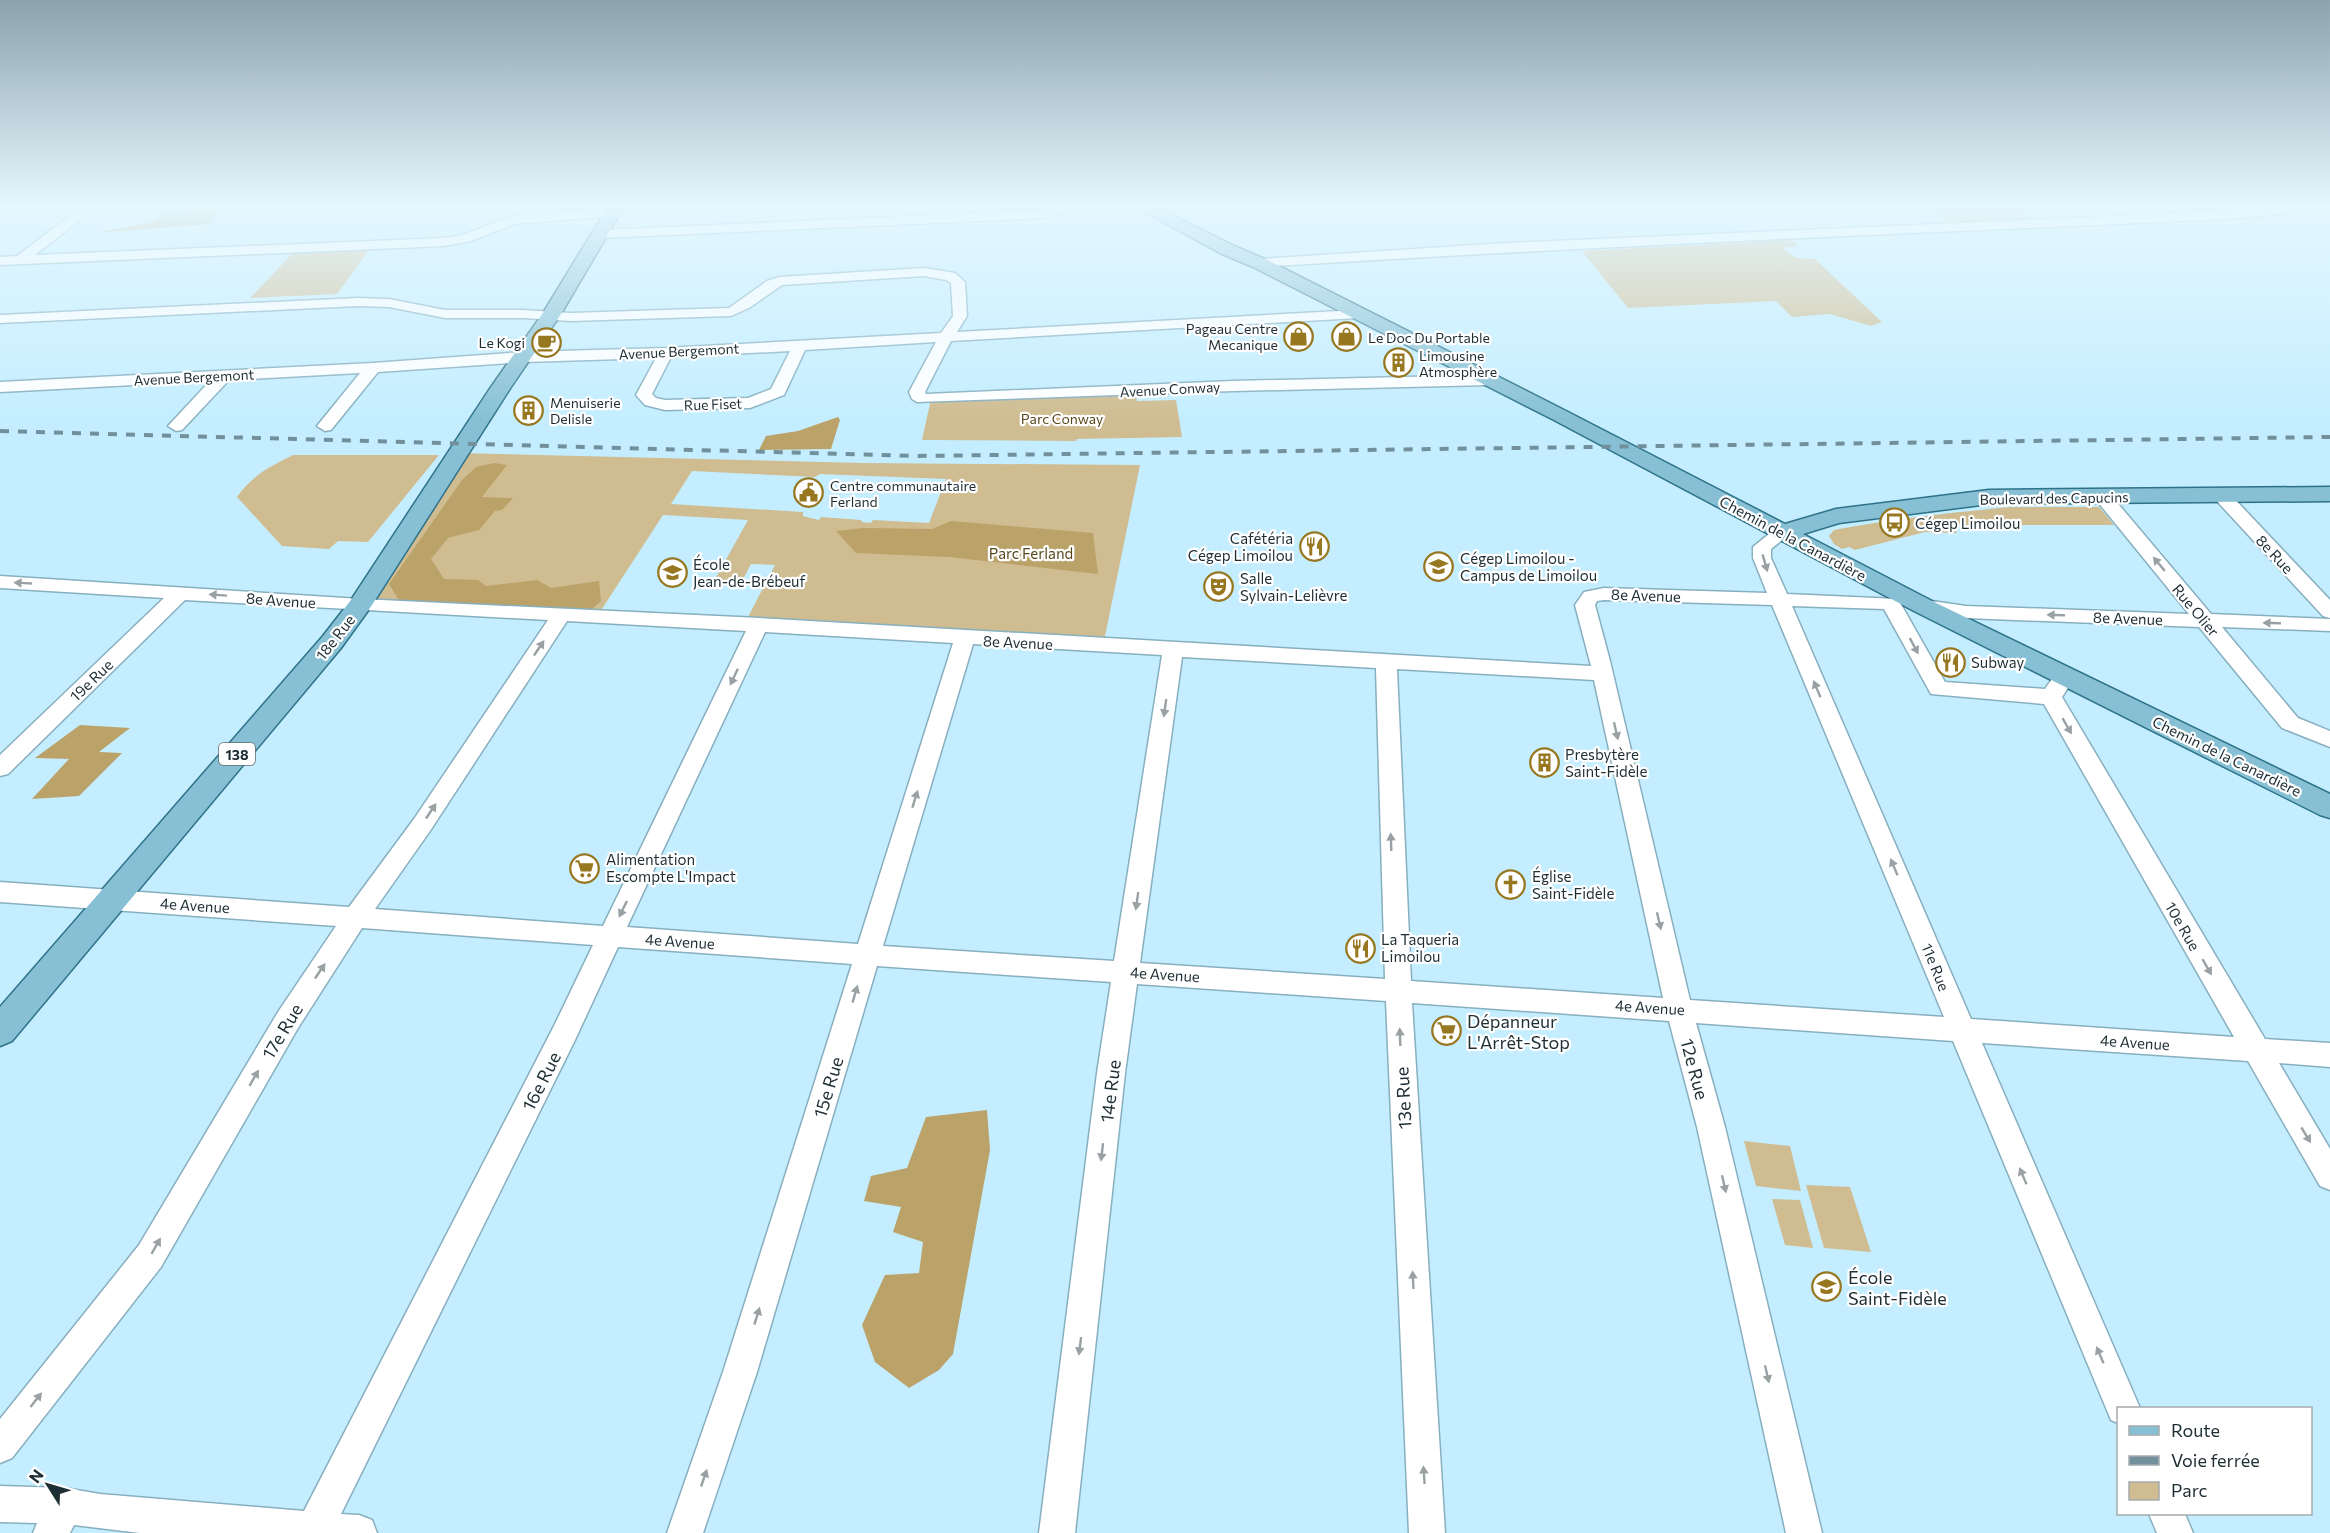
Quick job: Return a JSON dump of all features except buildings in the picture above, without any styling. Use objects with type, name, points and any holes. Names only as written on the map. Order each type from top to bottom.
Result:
[{"type":"main road","name":"18e Rue","points":[[0,1031],[316,661],[360,605],[575,277]]},
{"type":"main road","name":"Chemin de la Canardière","points":[[1285,277],[1923,606],[2058,687],[2330,807]]},
{"type":"main road","name":"Boulevard des Capucins","points":[[1782,533],[1836,516],[1989,497],[2330,494]]},
{"type":"street","points":[[0,319],[358,302],[388,303],[445,314],[571,317],[731,312],[751,303],[760,291],[779,281],[851,277]]},
{"type":"street","points":[[946,337],[960,316],[958,282],[951,277]]},
{"type":"street","name":"Avenue Bergemont","points":[[0,387],[373,368],[523,357],[666,353],[1358,314]]},
{"type":"street","name":"Avenue Conway","points":[[946,337],[917,392],[918,396],[923,399],[1233,386],[1489,380]]},
{"type":"street","name":"Rue Fiset","points":[[666,353],[644,395],[651,402],[664,405],[750,403],[778,392],[800,345]]},
{"type":"street","points":[[325,426],[373,368]]},
{"type":"street","points":[[176,426],[224,376]]},
{"type":"street","name":"8e Rue","points":[[2221,495],[2330,612]]},
{"type":"street","name":"Rue Olier","points":[[2103,497],[2290,723],[2330,739]]},
{"type":"street","name":"11e Rue","points":[[1782,533],[1762,547],[1762,558],[2123,1407]]},
{"type":"street","name":"8e Avenue","points":[[0,582],[360,605],[759,624],[964,639],[1603,674],[1586,605],[1591,596],[1604,594],[1892,603],[1966,612],[2330,625]]},
{"type":"street","name":"19e Rue","points":[[0,768],[182,592]]},
{"type":"street","points":[[1892,603],[1938,689],[2058,687]]},
{"type":"street","name":"17e Rue","points":[[0,1446],[150,1256],[288,1020],[356,917],[422,825],[562,614]]},
{"type":"street","name":"16e Rue","points":[[313,1531],[565,1032],[759,624]]},
{"type":"street","name":"15e Rue","points":[[685,1533],[740,1372],[964,639]]},
{"type":"street","name":"14e Rue","points":[[1057,1533],[1111,1073],[1128,971],[1173,650]]},
{"type":"street","name":"13e Rue","points":[[1386,662],[1393,891],[1427,1533]]},
{"type":"street","name":"12e Rue","points":[[1603,674],[1679,1009],[1710,1127],[1804,1533]]},
{"type":"street","name":"10e Rue","points":[[2058,687],[2255,1050],[2330,1176]]},
{"type":"street","name":"4e Avenue","points":[[0,892],[867,955],[1128,971],[1399,992],[1679,1009],[1962,1031],[2330,1055]]},
{"type":"street","points":[[0,1504],[58,1520],[100,1512],[359,1533]]},
{"type":"street","points":[[2167,1515],[2175,1533]]},
{"type":"green space","points":[[270,277],[350,277],[337,294],[250,298]]},
{"type":"green space","points":[[1603,277],[1834,277],[1882,322],[1871,326],[1830,314],[1792,317],[1776,301],[1628,308]]},
{"type":"green space","name":"Parc Conway","points":[[1135,390],[1137,401],[1176,400],[1182,437],[1077,439],[1076,441],[922,440],[931,399]]},
{"type":"green space","points":[[838,417],[840,420],[831,449],[759,450],[766,436],[798,431]]},
{"type":"green space","name":"Parc Ferland","points":[[458,453],[861,463],[1140,465],[1103,646],[745,623],[775,565],[751,564],[741,583],[714,581],[748,520],[663,515],[598,615],[360,605]],"holes":[[[692,471],[815,477],[820,474],[946,479],[929,523],[873,520],[871,523],[821,517],[819,520],[803,516],[803,512],[671,504]]]},
{"type":"green space","points":[[293,455],[439,455],[368,542],[338,541],[329,549],[282,546],[237,497],[255,477]]},
{"type":"green space","points":[[494,463],[507,465],[482,497],[513,498],[502,510],[495,511],[479,530],[448,538],[431,559],[444,579],[478,580],[486,586],[537,580],[551,588],[599,581],[601,601],[592,609],[573,611],[400,602],[389,584],[462,480],[476,467]]},
{"type":"green space","points":[[2009,507],[2099,507],[2114,525],[1953,525],[1957,533],[1925,532],[1855,550],[1849,547],[1842,549],[1834,544],[1829,536],[1834,530],[1856,526]]},
{"type":"green space","points":[[951,521],[1093,533],[1098,574],[949,557],[856,553],[836,531],[864,528],[932,529]]},
{"type":"green space","points":[[80,725],[130,728],[99,752],[122,753],[79,796],[32,799],[69,759],[35,758]]},
{"type":"green space","points":[[987,1110],[990,1150],[953,1354],[939,1370],[909,1388],[875,1362],[862,1325],[885,1275],[919,1273],[923,1242],[893,1232],[901,1207],[864,1201],[871,1176],[907,1168],[926,1117]]},
{"type":"green space","points":[[1744,1141],[1790,1146],[1801,1191],[1756,1186]]},
{"type":"green space","points":[[1806,1185],[1850,1187],[1871,1252],[1824,1248]]},
{"type":"green space","points":[[1772,1199],[1800,1200],[1813,1248],[1785,1245]]},
{"type":"railway","points":[[0,431],[917,456],[2330,437]]},
{"type":"place","name":"Pageau Centre Mecanique","points":[[1299,336]]},
{"type":"place","name":"Le Doc Du Portable","points":[[1347,337]]},
{"type":"place","name":"Le Kogi","points":[[546,342]]},
{"type":"place","name":"Limousine Atmosphère","points":[[1398,363]]},
{"type":"place","name":"Menuiserie Delisle","points":[[529,410]]},
{"type":"place","name":"Centre communautaire Ferland","points":[[809,493]]},
{"type":"place","name":"Cégep Limoilou","points":[[1894,523]]},
{"type":"place","name":"Cafétéria Cégep Limoilou","points":[[1314,547]]},
{"type":"place","name":"Cégep Limoilou - Campus de Limoilou","points":[[1439,567]]},
{"type":"place","name":"École Jean-de-Brébeuf","points":[[672,573]]},
{"type":"place","name":"Salle Sylvain-Lelièvre","points":[[1219,587]]},
{"type":"place","name":"Subway","points":[[1950,662]]},
{"type":"place","name":"Presbytère Saint-Fidèle","points":[[1544,763]]},
{"type":"place","name":"Alimentation Escompte L'Impact","points":[[585,868]]},
{"type":"place","name":"Église Saint-Fidèle","points":[[1511,885]]},
{"type":"place","name":"La Taqueria Limoilou","points":[[1360,948]]},
{"type":"place","name":"Dépanneur L'Arrêt-Stop","points":[[1446,1031]]},
{"type":"place","name":"École Saint-Fidèle","points":[[1827,1287]]}]
